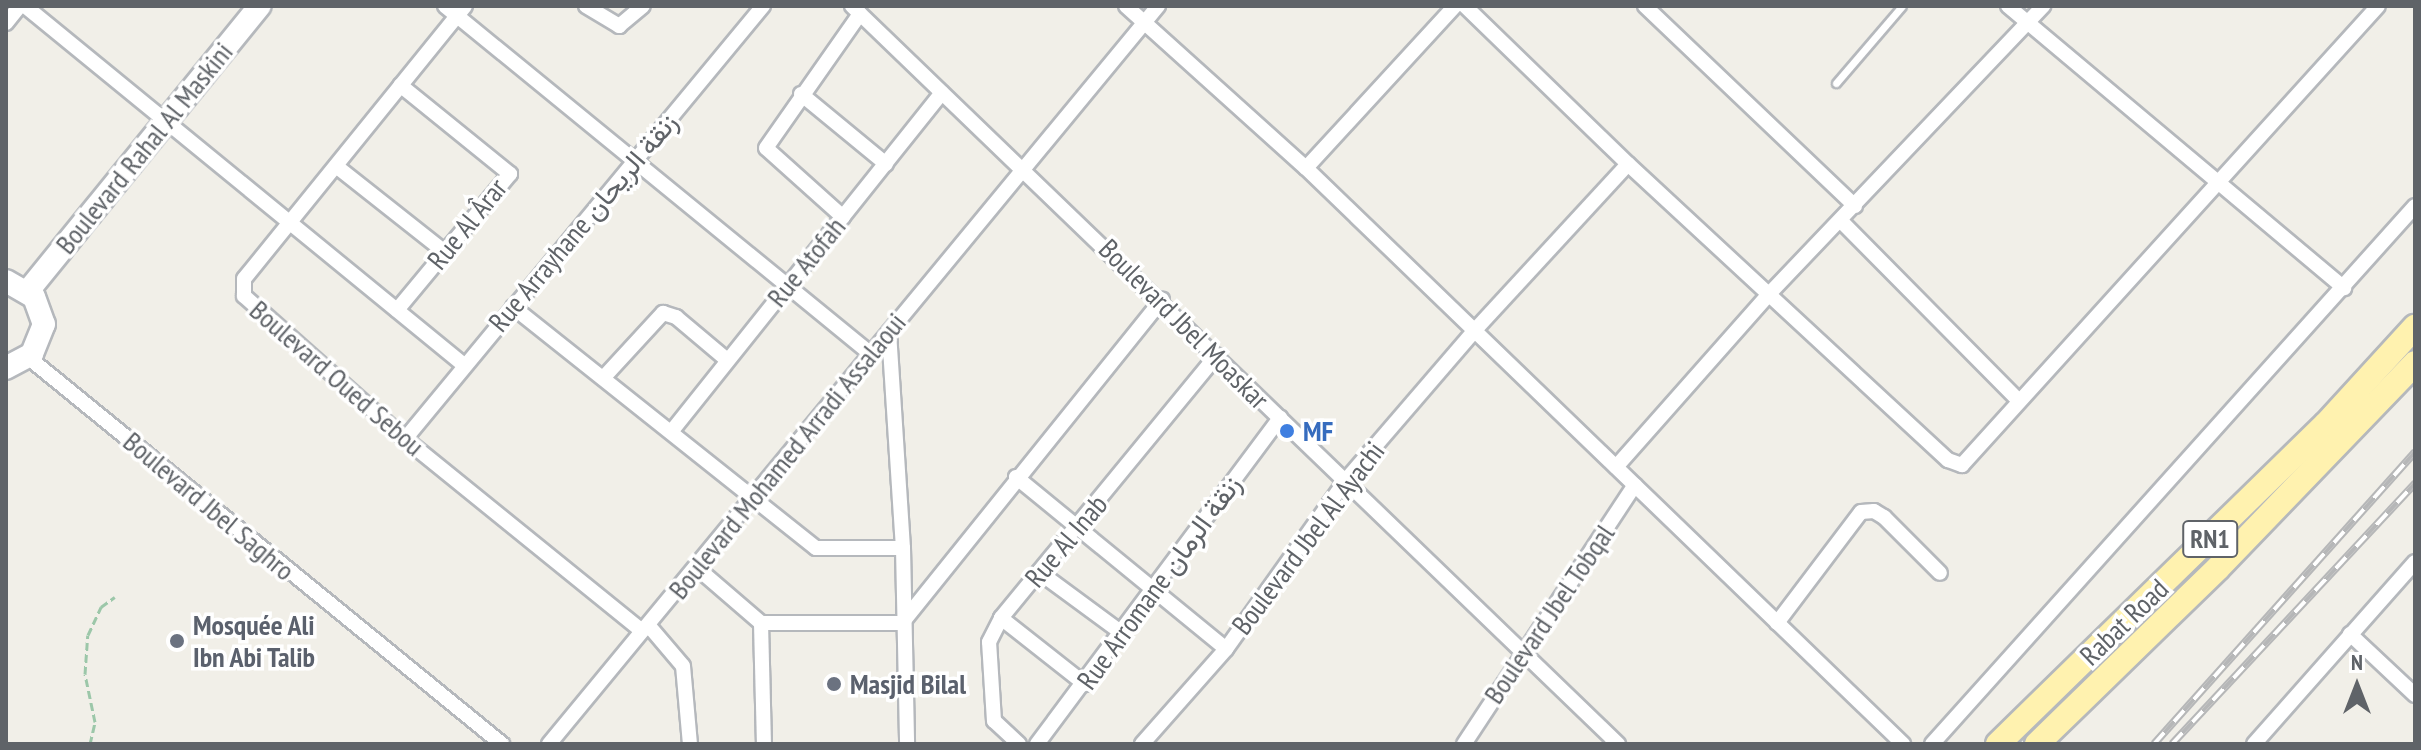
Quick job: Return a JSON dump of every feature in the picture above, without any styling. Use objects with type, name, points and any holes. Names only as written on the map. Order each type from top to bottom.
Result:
[{"type":"main road","name":"Rabat Road","points":[[1998,744],[2315,435],[2415,327]]},
{"type":"main road","name":"Rabat Road","points":[[2037,744],[2218,568],[2415,363]]},
{"type":"street","points":[[6,23],[22,6],[464,365]]},
{"type":"street","name":"Boulevard Rahal Al Maskini","points":[[28,291],[260,6]]},
{"type":"street","points":[[586,6],[619,26],[643,6]]},
{"type":"street","name":"Rue Arrayhane زنقة الريحان","points":[[405,439],[763,6]]},
{"type":"street","points":[[1126,6],[1306,168],[1903,744]]},
{"type":"street","name":"Boulevard Mohamed Arradi Assalaoui","points":[[549,744],[1158,6]]},
{"type":"street","points":[[1306,168],[1455,6]]},
{"type":"street","points":[[1465,6],[1628,164],[1955,464],[1968,464],[2019,401],[2378,6]]},
{"type":"street","points":[[1645,6],[1855,206]]},
{"type":"street","points":[[2008,6],[2344,288]]},
{"type":"street","points":[[1616,467],[1769,294],[2043,6]]},
{"type":"street","points":[[456,9],[871,354]]},
{"type":"street","name":"Boulevard Oued Sebou","points":[[456,9],[400,85],[244,279],[246,301],[405,439],[646,629],[683,666],[690,744]]},
{"type":"street","points":[[843,217],[766,151],[856,10]]},
{"type":"street","name":"Boulevard Jbel Moaskar","points":[[856,10],[1023,166],[1618,744]]},
{"type":"street","name":"Rue Al Ârar","points":[[397,310],[510,171],[400,85]]},
{"type":"street","name":"Rue Atofah","points":[[671,432],[942,93]]},
{"type":"street","points":[[801,94],[886,164]]},
{"type":"street","name":"Boulevard Jbel Al Ayachi","points":[[1142,744],[1226,649],[1346,480],[1474,331],[1628,164]]},
{"type":"street","points":[[336,166],[445,252]]},
{"type":"street","points":[[1932,744],[2415,206]]},
{"type":"street","points":[[1841,221],[2019,401]]},
{"type":"street","points":[[6,281],[28,291],[39,305],[44,324],[40,342],[29,358],[6,368]]},
{"type":"street","points":[[902,623],[1016,477],[1162,300]]},
{"type":"street","points":[[513,307],[605,376],[816,548],[903,548]]},
{"type":"street","points":[[605,376],[663,313],[676,317],[727,360]]},
{"type":"street","points":[[889,332],[903,548],[902,623],[907,744]]},
{"type":"street","name":"Rue Al Inab","points":[[1019,744],[994,721],[989,642],[1001,618],[1078,529],[1217,355]]},
{"type":"street","name":"Boulevard Jbel Saghro","points":[[29,358],[502,744]]},
{"type":"street","name":"Rue Arromane زنقة الرمان","points":[[1037,744],[1123,634],[1280,418]]},
{"type":"street","points":[[1016,477],[1226,649]]},
{"type":"street","name":"Boulevard Jbel Tobqal","points":[[1464,744],[1635,485]]},
{"type":"street","points":[[1777,623],[1861,512],[1874,511],[1884,517],[1940,573]]},
{"type":"street","points":[[2254,744],[2415,562]]},
{"type":"street","points":[[696,567],[761,623],[902,623]]},
{"type":"street","points":[[1039,572],[1123,634]]},
{"type":"street","points":[[1001,618],[1085,684]]},
{"type":"street","points":[[761,623],[764,744]]},
{"type":"street","points":[[2350,634],[2415,695]]},
{"type":"lane","points":[[1836,83],[1902,6]]},
{"type":"path","points":[[90,744],[95,722],[85,674],[88,635],[101,607],[115,597]]},
{"type":"railway","points":[[2154,744],[2415,452]]},
{"type":"railway","points":[[2172,744],[2415,483]]},
{"type":"place","name":"MF","points":[[1287,431]]},
{"type":"place","name":"Mosquée Ali Ibn Abi Talib","points":[[177,641]]},
{"type":"place","name":"Masjid Bilal","points":[[834,684]]}]
